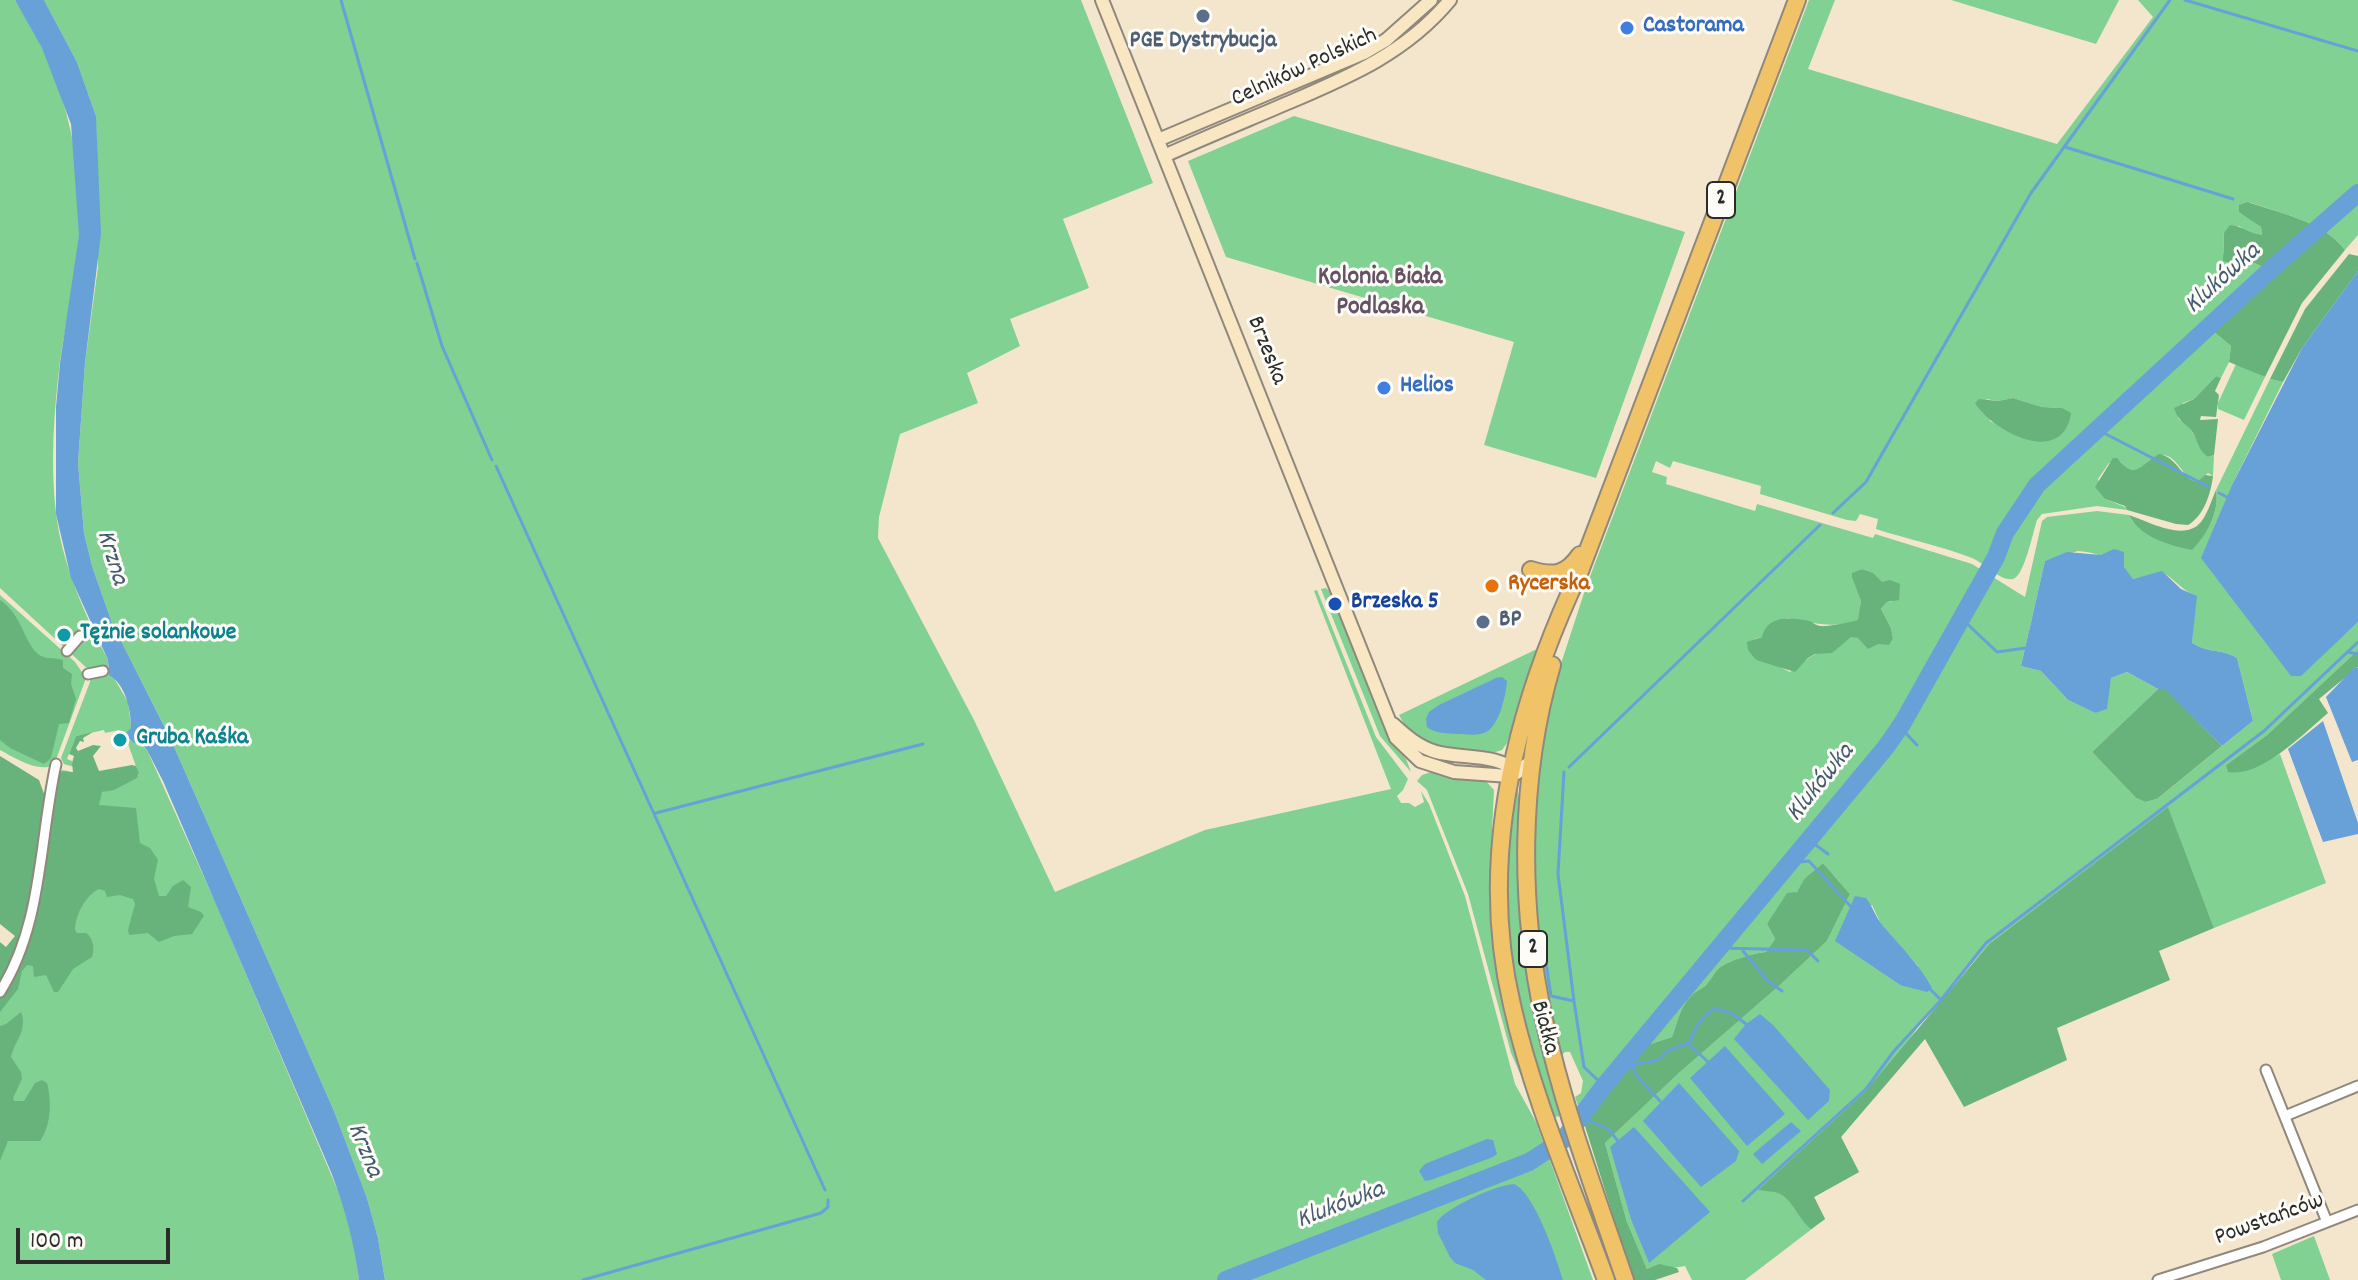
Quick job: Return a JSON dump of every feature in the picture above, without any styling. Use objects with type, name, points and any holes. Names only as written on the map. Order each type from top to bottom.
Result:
[{"type":"highway","name":"2","points":[[1530,792],[1550,670],[1580,571],[1797,0]]},
{"type":"highway","points":[[1531,570],[1551,575],[1567,571],[1593,537]]},
{"type":"highway","name":"2","points":[[1512,772],[1534,687],[1563,607],[1580,571]]},
{"type":"highway","name":"Białka","points":[[1512,772],[1498,871],[1500,935],[1516,1021],[1546,1117],[1606,1280]]},
{"type":"highway","name":"Białka","points":[[1530,792],[1527,865],[1532,946],[1544,1019],[1566,1102],[1625,1280]]},
{"type":"street","name":"Brzeska","points":[[1102,0],[1387,718],[1413,742],[1428,749],[1512,772]]},
{"type":"street","name":"Celników Polskich","points":[[1158,140],[1364,53],[1386,40],[1431,0]]},
{"type":"street","name":"Celników Polskich","points":[[1164,156],[1370,67],[1434,20],[1450,0]]},
{"type":"street","points":[[1386,40],[1394,52]]},
{"type":"street","points":[[67,651],[80,636]]},
{"type":"street","points":[[88,674],[103,671]]},
{"type":"street","points":[[1530,792],[1512,772],[1534,760]]},
{"type":"street","points":[[0,992],[22,952],[32,914],[56,764]]},
{"type":"street","points":[[2266,1070],[2327,1222]]},
{"type":"street","points":[[2285,1116],[2358,1086]]},
{"type":"street","name":"Powstańców","points":[[2158,1280],[2250,1252],[2358,1210]]},
{"type":"street","name":"Powstańców","points":[[2195,1268],[2200,1280]]},
{"type":"green space","points":[[0,0],[15,0],[45,54],[66,112],[78,174],[79,236],[56,399],[54,494],[63,551],[76,589],[108,660],[108,668],[128,702],[131,729],[124,735],[119,730],[105,733],[104,730],[76,736],[67,759],[72,761],[74,767],[64,764],[61,758],[90,682],[90,671],[0,588]]},
{"type":"green space","points":[[44,0],[1081,0],[1153,183],[1063,219],[1089,288],[1010,319],[1020,346],[967,373],[978,403],[900,434],[879,517],[878,538],[974,720],[1055,892],[1205,830],[1391,789],[1314,591],[1317,590],[1376,737],[1408,779],[1397,796],[1401,803],[1415,807],[1424,802],[1421,791],[1429,804],[1465,896],[1515,1084],[1536,1122],[1593,1280],[385,1280],[367,1198],[334,1111],[172,742],[112,623],[92,566],[84,533],[78,463],[85,363],[98,267],[96,116],[77,62]]},
{"type":"green space","points":[[1809,0],[1835,0],[1808,69],[2057,144],[2153,17],[2138,0],[2358,0],[2358,235],[2345,250],[2314,225],[2249,202],[2253,221],[2261,227],[2262,236],[2249,233],[2239,226],[2224,233],[2223,254],[2237,255],[2274,272],[2219,321],[2214,332],[2231,346],[2229,362],[2221,378],[2216,376],[2194,399],[2183,403],[2178,418],[2191,430],[2208,457],[2214,455],[2213,476],[2208,473],[2197,482],[2192,480],[2173,459],[2163,455],[2132,471],[2120,461],[2109,463],[2098,479],[2105,499],[2127,510],[2097,506],[2042,514],[2037,520],[2022,568],[2015,578],[2010,579],[1999,576],[1972,558],[1876,529],[1878,519],[1860,514],[1856,521],[1847,520],[1760,494],[1761,486],[1673,461],[1670,468],[1656,461],[1652,472],[1667,477],[1666,484],[1755,511],[1757,504],[1873,538],[1875,534],[1972,564],[2025,597],[2042,521],[2047,517],[2097,511],[2129,515],[2133,522],[2192,549],[2211,522],[2216,506],[2216,490],[2270,379],[2283,382],[2233,483],[2344,635],[2358,622],[2358,650],[2267,735],[2226,765],[2256,767],[2280,754],[2326,883],[2214,928],[2168,808],[1989,944],[1919,1025],[1871,1101],[1841,1137],[1859,1172],[1814,1197],[1825,1219],[1745,1280],[1692,1280],[1685,1266],[1647,1269],[1627,1222],[1605,1143],[1827,941],[1850,894],[1823,863],[1805,878],[1802,886],[1767,924],[1775,939],[1766,952],[1740,958],[1718,969],[1706,985],[1687,1000],[1672,1037],[1647,1045],[1617,1075],[1584,1123],[1575,1097],[1581,1093],[1583,1081],[1570,1052],[1559,1058],[1536,935],[1532,822],[1544,730],[1554,685],[1586,587]],"holes":[[[2013,398],[2042,407],[2062,408],[2028,440],[1990,421],[1986,399],[1998,401]],[[2078,551],[2109,559],[2133,579],[2162,572],[2196,596],[2192,643],[2237,658],[2253,721],[2157,799],[2145,802],[2136,798],[2092,752],[2158,689],[2127,672],[2111,678],[2106,702],[2095,713],[2068,700],[2041,671],[2021,666],[2045,561]],[[1862,569],[1877,578],[1883,586],[1892,602],[1887,602],[1881,609],[1893,638],[1878,644],[1851,636],[1839,645],[1812,656],[1790,672],[1772,663],[1756,660],[1751,652],[1755,639],[1787,618],[1832,625],[1859,620],[1861,601],[1853,573]],[[1872,905],[1881,924],[1918,966],[1900,985],[1836,941]]]},
{"type":"green space","points":[[1951,0],[2119,0],[2096,44]]},
{"type":"green space","points":[[1294,116],[1685,232],[1596,478],[1484,445],[1514,342],[1226,257],[1188,161]]},
{"type":"green space","points":[[2248,202],[2314,225],[2345,250],[2302,303],[2265,377],[2229,362],[2231,346],[2214,332],[2219,321],[2274,272],[2237,255],[2230,263],[2223,261],[2224,233],[2230,225],[2262,235],[2261,227],[2239,212],[2239,205]]},
{"type":"green space","points":[[2349,254],[2358,256],[2358,271],[2302,348],[2283,382],[2270,379],[2305,309]]},
{"type":"green space","points":[[2236,364],[2265,377],[2244,420],[2218,409]]},
{"type":"green space","points":[[2216,376],[2221,378],[2215,391],[2219,395],[2216,417],[2201,416],[2200,420],[2218,419],[2214,455],[2208,457],[2174,408],[2194,399]]},
{"type":"green space","points":[[2013,398],[2042,407],[2062,408],[2071,413],[2065,430],[2055,439],[2042,442],[2027,440],[1996,425],[1975,403],[1979,399],[1998,401]]},
{"type":"green space","points":[[2159,454],[2170,459],[2192,480],[2197,482],[2205,475],[2213,476],[2206,504],[2188,525],[2127,510],[2125,506],[2105,499],[2095,487],[2113,458],[2134,470]]},
{"type":"green space","points":[[2216,490],[2216,506],[2211,522],[2192,550],[2148,535],[2129,515],[2164,528],[2191,529],[2204,518]]},
{"type":"green space","points":[[1862,569],[1873,573],[1882,582],[1890,580],[1900,584],[1899,600],[1887,602],[1881,609],[1891,628],[1893,638],[1889,645],[1878,644],[1868,649],[1858,638],[1851,637],[1832,653],[1815,654],[1808,658],[1795,672],[1756,660],[1748,650],[1747,642],[1762,637],[1769,625],[1780,619],[1824,626],[1858,620],[1861,601],[1852,573]]},
{"type":"green space","points":[[1326,588],[1384,728],[1406,759],[1411,772],[1380,736],[1321,589]]},
{"type":"green space","points":[[0,595],[75,662],[86,678],[54,765],[48,767],[27,764],[0,750]]},
{"type":"green space","points":[[0,600],[14,613],[33,649],[44,657],[63,660],[63,668],[72,674],[71,684],[76,699],[69,723],[59,724],[51,758],[44,764],[0,740]]},
{"type":"green space","points":[[1537,649],[1507,743],[1502,750],[1489,754],[1440,749],[1409,733],[1399,715]]},
{"type":"green space","points":[[2358,650],[2358,667],[2319,699],[2328,713],[2268,761],[2241,772],[2228,772],[2226,765],[2267,735]]},
{"type":"green space","points":[[2165,688],[2222,746],[2157,799],[2145,802],[2136,798],[2092,752],[2158,689]]},
{"type":"green space","points":[[93,732],[83,738],[84,742],[80,741],[76,748],[78,751],[93,745],[101,746],[93,756],[99,771],[132,765],[139,773],[137,778],[114,790],[102,792],[99,805],[136,808],[140,843],[150,848],[158,860],[154,879],[159,896],[166,896],[173,886],[183,880],[191,887],[188,907],[204,916],[192,934],[159,942],[148,933],[129,935],[135,904],[133,899],[120,895],[107,897],[105,891],[99,889],[86,901],[75,924],[77,933],[86,933],[92,940],[92,957],[73,969],[58,992],[54,992],[46,975],[34,977],[33,966],[27,965],[22,971],[18,989],[0,1012],[0,995],[25,950],[34,916],[58,771],[73,772],[74,756],[69,754],[76,736]]},
{"type":"green space","points":[[126,738],[139,742],[147,750],[217,906],[344,1205],[359,1280],[0,1280],[0,995],[25,950],[62,770],[102,792],[122,785],[139,775]]},
{"type":"green space","points":[[0,756],[39,780],[47,802],[30,914],[0,988],[0,942],[6,947],[15,936],[0,924]]},
{"type":"green space","points":[[1434,771],[1479,778],[1494,790],[1489,892],[1493,953],[1504,1014],[1526,1087],[1511,1053],[1468,894],[1427,790],[1417,781],[1422,775]]},
{"type":"green space","points":[[1516,786],[1520,809],[1521,930],[1534,1011],[1560,1116],[1551,1118],[1511,978],[1503,881]]},
{"type":"green space","points":[[2168,807],[2214,928],[2159,951],[2170,980],[2057,1028],[2067,1060],[1964,1107],[1925,1039],[1841,1137],[1859,1172],[1814,1197],[1825,1219],[1811,1229],[1783,1196],[1758,1190],[1865,1092],[1989,944]]},
{"type":"green space","points":[[1823,863],[1850,894],[1827,941],[1605,1143],[1627,1222],[1647,1269],[1659,1264],[1677,1268],[1679,1272],[1655,1280],[1633,1280],[1584,1123],[1617,1075],[1647,1045],[1672,1037],[1687,1000],[1706,985],[1718,969],[1740,958],[1766,952],[1775,939],[1767,924],[1787,893],[1797,892],[1805,878]]},
{"type":"green space","points":[[21,1012],[22,1030],[11,1057],[22,1079],[13,1098],[14,1101],[24,1101],[35,1083],[42,1080],[47,1083],[50,1114],[40,1141],[8,1141],[0,1161],[0,1026]]},
{"type":"green space","points":[[2314,1236],[2330,1280],[2281,1280],[2272,1254]]},
{"type":"water","points":[[15,0],[44,0],[77,62],[96,116],[101,234],[85,363],[78,463],[84,533],[92,566],[112,623],[172,742],[334,1111],[367,1198],[385,1280],[359,1280],[348,1225],[331,1172],[163,781],[147,750],[140,742],[135,743],[124,735],[131,728],[126,698],[120,685],[109,675],[108,660],[71,578],[56,514],[56,407],[79,235],[71,124],[42,48]]},
{"type":"water","points":[[2358,271],[2358,622],[2301,676],[2291,676],[2201,558],[2233,483],[2302,348]]},
{"type":"water","points":[[2114,549],[2124,552],[2124,567],[2133,579],[2162,571],[2181,589],[2197,596],[2192,643],[2237,658],[2253,721],[2222,746],[2165,689],[2158,689],[2127,672],[2111,678],[2107,709],[2095,713],[2068,700],[2041,671],[2021,666],[2045,561],[2067,552],[2101,555]]},
{"type":"water","points":[[2354,668],[2358,668],[2358,760],[2352,762],[2326,697]]},
{"type":"water","points":[[1502,677],[1507,681],[1503,702],[1498,718],[1489,730],[1481,734],[1441,733],[1427,727],[1429,712],[1439,705]]},
{"type":"water","points":[[2323,721],[2358,823],[2358,834],[2323,842],[2288,749]]},
{"type":"water","points":[[1855,896],[1866,898],[1881,923],[1922,972],[1932,988],[1927,992],[1900,985],[1835,941]]},
{"type":"water","points":[[1760,1014],[1830,1090],[1829,1101],[1808,1120],[1734,1039],[1746,1024]]},
{"type":"water","points":[[1725,1046],[1785,1114],[1747,1146],[1690,1078]]},
{"type":"water","points":[[1679,1083],[1739,1151],[1736,1161],[1701,1187],[1643,1121]]},
{"type":"water","points":[[1791,1122],[1801,1131],[1762,1164],[1753,1154]]},
{"type":"water","points":[[1634,1127],[1710,1212],[1649,1263],[1631,1219],[1610,1147]]},
{"type":"water","points":[[1487,1139],[1493,1140],[1497,1154],[1493,1157],[1431,1180],[1425,1181],[1419,1171],[1425,1164]]},
{"type":"water","points":[[1514,1184],[1537,1212],[1563,1280],[1486,1280],[1450,1257],[1438,1233],[1437,1222],[1442,1216],[1472,1198]]},
{"type":"waterway","points":[[341,0],[415,259]]},
{"type":"waterway","points":[[1833,513],[1866,482],[2031,193],[2170,0]]},
{"type":"waterway","points":[[2185,0],[2358,51]]},
{"type":"waterway","points":[[2065,147],[2233,199]]},
{"type":"waterway","name":"Klukówka","points":[[1226,1280],[1529,1162],[1563,1140],[1604,1086],[1886,747],[1996,557],[2005,533],[2037,485],[2358,193]]},
{"type":"waterway","points":[[417,263],[442,346],[492,460]]},
{"type":"waterway","points":[[2096,429],[2209,487]]},
{"type":"waterway","points":[[496,466],[825,1190]]},
{"type":"waterway","points":[[2219,493],[2227,497]]},
{"type":"waterway","points":[[1569,767],[1820,525]]},
{"type":"waterway","points":[[1961,618],[1997,652],[2026,648]]},
{"type":"waterway","points":[[1743,1201],[1866,1089],[1894,1051],[1941,1000],[1986,943],[2264,731],[2358,642]]},
{"type":"waterway","points":[[2347,652],[2358,654]]},
{"type":"waterway","points":[[1900,727],[1917,745]]},
{"type":"waterway","points":[[656,813],[923,744]]},
{"type":"waterway","points":[[1564,772],[1558,874],[1574,1001],[1584,1067],[1604,1086]]},
{"type":"waterway","points":[[1809,840],[1828,854]]},
{"type":"waterway","points":[[1790,863],[1809,861],[1852,908]]},
{"type":"waterway","points":[[1718,948],[1807,950],[1818,961]]},
{"type":"waterway","points":[[1743,951],[1769,982],[1782,991]]},
{"type":"waterway","points":[[1545,956],[1551,996],[1574,1001]]},
{"type":"waterway","points":[[1929,988],[1941,1000]]},
{"type":"waterway","points":[[1625,1061],[1633,1065],[1658,1060],[1669,1050],[1689,1043],[1698,1024],[1714,1008],[1733,1014],[1746,1024]]},
{"type":"waterway","points":[[1689,1044],[1707,1061]]},
{"type":"waterway","points":[[1633,1065],[1635,1074],[1660,1101]]},
{"type":"waterway","points":[[1581,1117],[1608,1129],[1618,1141]]},
{"type":"waterway","points":[[583,1280],[821,1213],[828,1207],[828,1200]]},
{"type":"place","name":"PGE Dystrybucja","points":[[1203,16]]},
{"type":"place","name":"Castorama","points":[[1627,28]]},
{"type":"place","name":"Helios","points":[[1384,388]]},
{"type":"place","name":"Rycerska","points":[[1492,586]]},
{"type":"place","name":"Brzeska 5","points":[[1335,604]]},
{"type":"place","name":"BP","points":[[1483,622]]},
{"type":"place","name":"Tężnie solankowe","points":[[64,635]]},
{"type":"place","name":"Gruba Kaśka","points":[[120,740]]},
{"type":"district","name":"Kolonia Biała Podlaska","points":[[1380,294]]},
{"type":"water label","name":"Krzna","points":[[110,558]]},
{"type":"water label","name":"Krzna","points":[[363,1151]]}]
